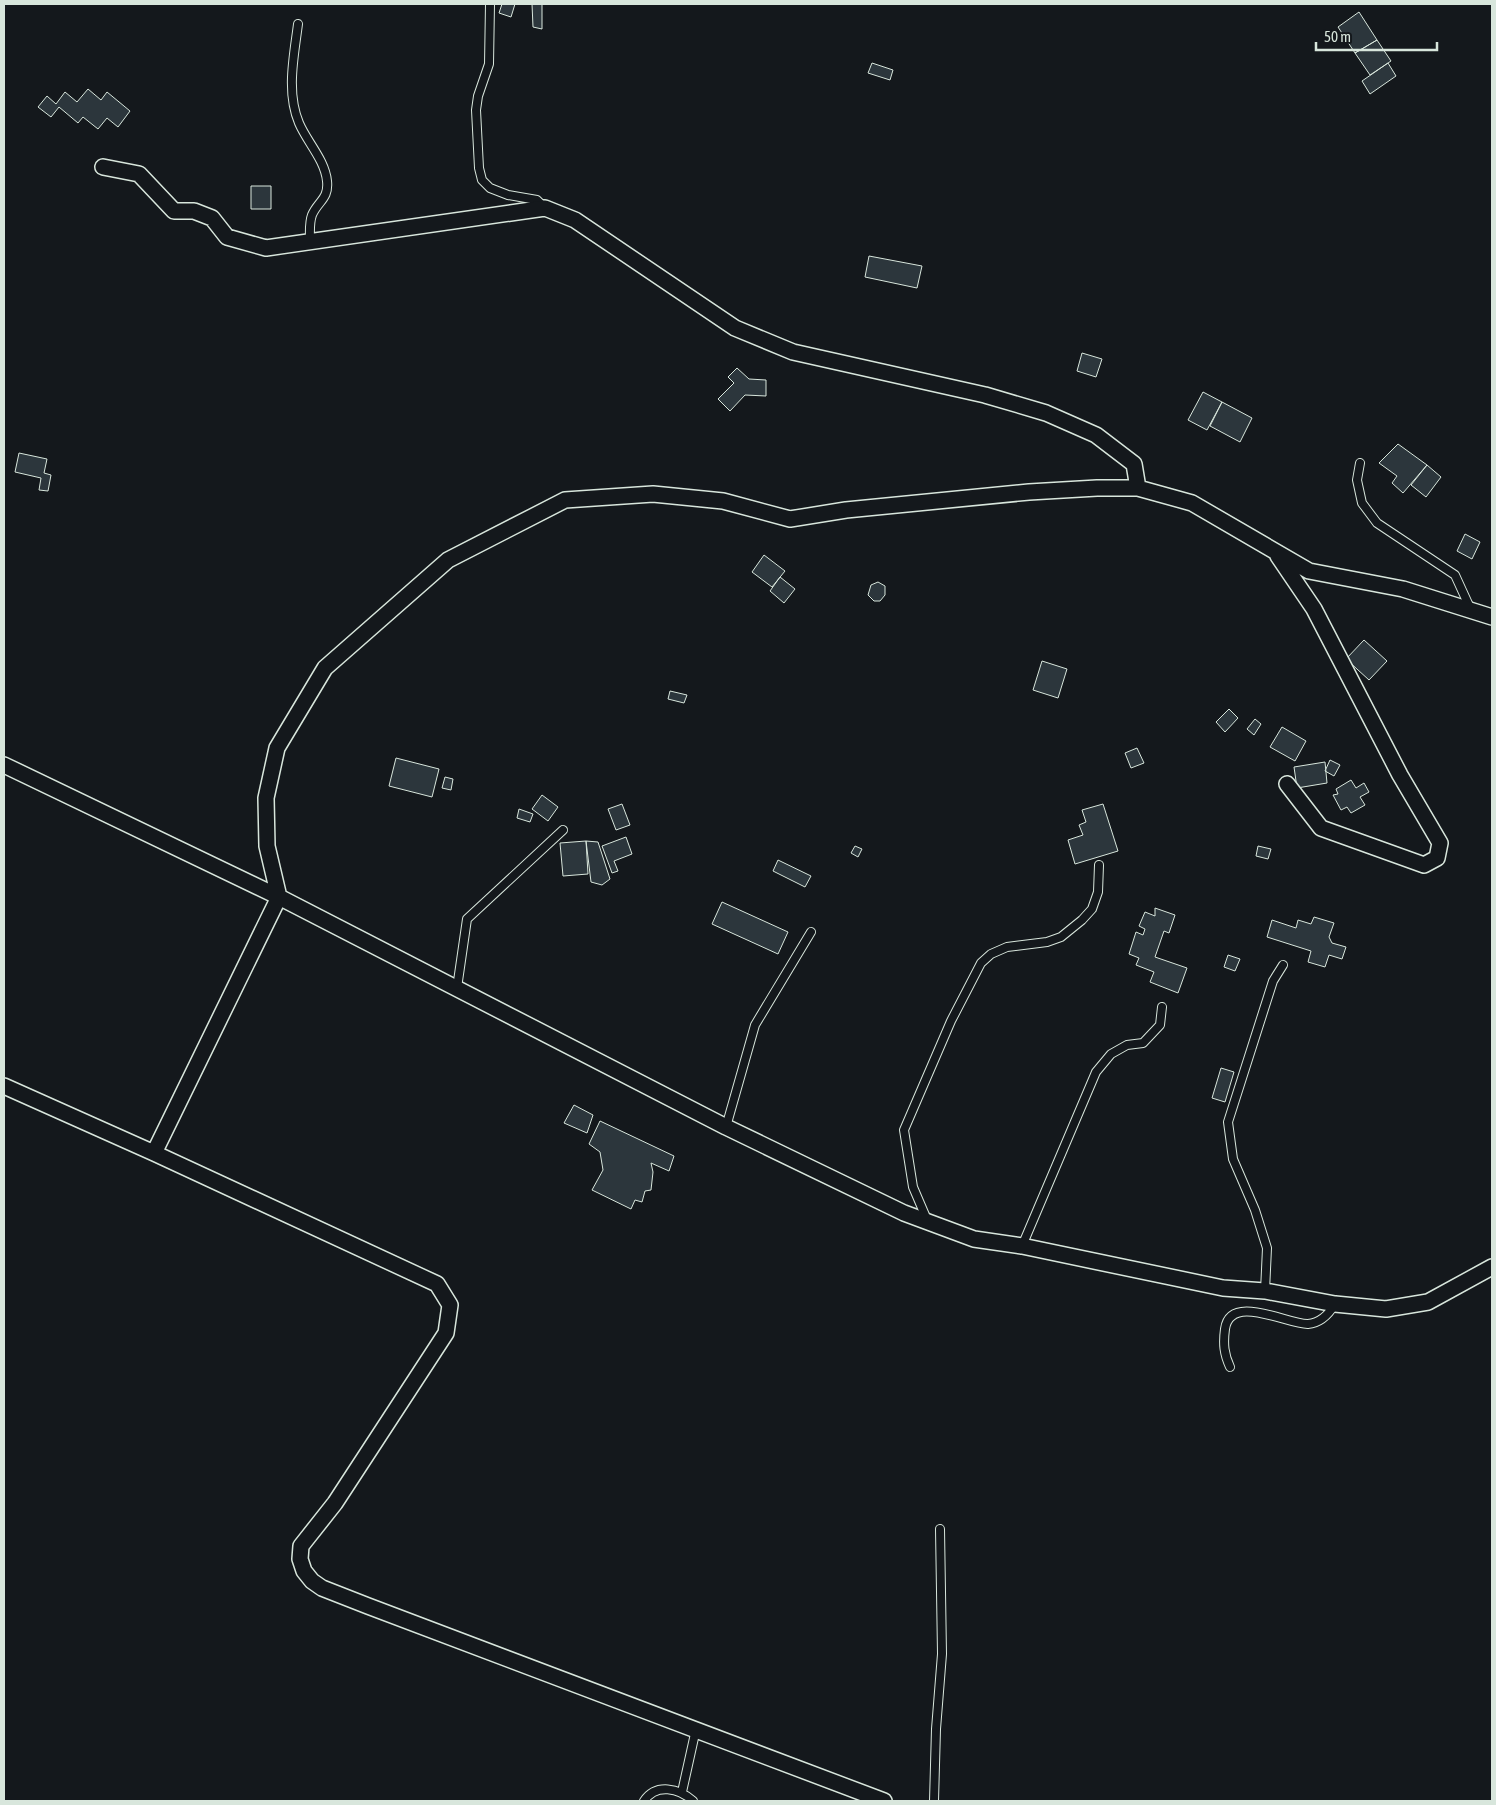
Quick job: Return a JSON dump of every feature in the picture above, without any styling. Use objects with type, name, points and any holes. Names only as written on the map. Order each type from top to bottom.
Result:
[{"type":"street","points":[[103,167],[139,174],[174,211],[194,211],[212,218],[227,237],[266,248],[545,208],[575,220],[735,328],[793,352],[985,395],[1046,413],[1096,435],[1134,464],[1138,488]]},
{"type":"street","points":[[154,1152],[279,897],[268,846],[266,798],[277,748],[325,668],[448,560],[566,500],[653,494],[723,501],[790,519],[846,510],[1029,492],[1097,488],[1138,488],[1192,503],[1309,571],[1403,588],[1492,617]]},
{"type":"street","points":[[1276,553],[1314,609],[1400,775],[1440,842],[1436,858],[1424,865],[1321,828],[1287,784]]},
{"type":"street","points":[[4,765],[279,897],[726,1127],[904,1213],[974,1238],[1022,1246],[1223,1288],[1264,1291],[1334,1304],[1386,1309],[1428,1302],[1492,1267]]},
{"type":"street","points":[[4,1086],[154,1152],[437,1284],[450,1305],[446,1333],[335,1503],[300,1546],[300,1558],[304,1571],[312,1581],[322,1588],[368,1606],[884,1801]]},
{"type":"lane","points":[[490,4],[489,64],[478,96],[476,110],[479,168],[482,180],[490,188],[508,195],[538,200],[545,208]]},
{"type":"lane","points":[[298,24],[292,76],[293,100],[297,120],[324,170],[327,180],[326,196],[312,216],[310,241]]},
{"type":"lane","points":[[1360,463],[1357,480],[1362,503],[1377,523],[1455,575],[1472,611]]},
{"type":"lane","points":[[457,988],[467,919],[563,830]]},
{"type":"lane","points":[[928,1222],[912,1187],[904,1130],[951,1021],[981,963],[991,954],[1007,947],[1047,942],[1061,937],[1082,920],[1092,909],[1098,892],[1099,865]]},
{"type":"lane","points":[[726,1127],[755,1025],[811,932]]},
{"type":"lane","points":[[1264,1291],[1267,1248],[1255,1210],[1233,1159],[1228,1122],[1273,982],[1282,965]]},
{"type":"lane","points":[[1022,1246],[1096,1072],[1112,1054],[1127,1045],[1143,1042],[1160,1026],[1162,1007]]},
{"type":"lane","points":[[1230,1367],[1224,1353],[1224,1331],[1226,1322],[1231,1316],[1252,1311],[1308,1324],[1319,1321],[1330,1312],[1334,1304]]},
{"type":"lane","points":[[934,1801],[936,1729],[942,1654],[940,1529]]},
{"type":"lane","points":[[682,1792],[696,1729]]},
{"type":"lane","points":[[644,1801],[657,1791],[670,1789],[682,1792],[693,1801]]},
{"type":"building","points":[[502,4],[515,4],[511,17],[499,13]]},
{"type":"building","points":[[532,4],[542,4],[542,29],[533,27]]},
{"type":"building","points":[[1359,12],[1377,40],[1355,53],[1338,27]]},
{"type":"building","points":[[1377,40],[1391,61],[1370,75],[1355,53]]},
{"type":"building","points":[[872,63],[893,70],[890,80],[868,73]]},
{"type":"building","points":[[1388,63],[1396,76],[1370,94],[1362,81]]},
{"type":"building","points":[[88,89],[101,100],[107,92],[130,111],[118,127],[107,118],[98,129],[83,117],[78,123],[59,107],[51,117],[38,107],[47,96],[56,104],[65,92],[77,102]]},
{"type":"building","points":[[251,186],[271,186],[271,209],[251,209]]},
{"type":"building","points":[[869,256],[922,266],[917,288],[865,277]]},
{"type":"building","points":[[1082,353],[1102,359],[1096,377],[1077,371]]},
{"type":"building","points":[[737,368],[749,379],[766,380],[766,396],[745,395],[730,411],[718,399],[734,383],[728,377]]},
{"type":"building","points":[[1203,392],[1222,402],[1207,430],[1188,420]]},
{"type":"building","points":[[1222,402],[1252,418],[1240,442],[1210,426]]},
{"type":"building","points":[[1398,444],[1427,465],[1403,493],[1392,483],[1397,476],[1379,463]]},
{"type":"building","points":[[19,453],[47,459],[44,473],[51,475],[48,491],[39,490],[41,478],[15,472]]},
{"type":"building","points":[[1427,465],[1441,477],[1426,497],[1411,485]]},
{"type":"building","points":[[1465,534],[1480,542],[1472,559],[1457,551]]},
{"type":"building","points":[[764,555],[785,571],[772,587],[752,572]]},
{"type":"building","points":[[780,577],[795,589],[784,603],[770,591]]},
{"type":"building","points":[[878,582],[885,586],[885,595],[880,601],[874,601],[868,595],[871,585]]},
{"type":"building","points":[[1364,640],[1387,661],[1369,680],[1346,659]]},
{"type":"building","points":[[1042,661],[1067,669],[1058,698],[1033,690]]},
{"type":"building","points":[[670,691],[687,695],[684,703],[668,699]]},
{"type":"building","points":[[1229,709],[1238,718],[1225,732],[1216,722]]},
{"type":"building","points":[[1255,719],[1261,724],[1254,735],[1247,729]]},
{"type":"building","points":[[1282,727],[1306,741],[1295,761],[1270,747]]},
{"type":"building","points":[[1137,748],[1144,763],[1131,768],[1125,753]]},
{"type":"building","points":[[396,758],[439,769],[432,797],[389,786]]},
{"type":"building","points":[[1330,760],[1340,765],[1334,776],[1325,771]]},
{"type":"building","points":[[1325,762],[1327,783],[1297,788],[1294,767]]},
{"type":"building","points":[[445,777],[453,779],[451,790],[442,788]]},
{"type":"building","points":[[1351,780],[1356,788],[1364,783],[1369,792],[1360,797],[1365,805],[1351,813],[1347,807],[1341,810],[1333,795],[1338,794],[1336,789]]},
{"type":"building","points":[[542,795],[558,807],[548,821],[532,809]]},
{"type":"building","points":[[622,804],[630,825],[616,830],[608,809]]},
{"type":"building","points":[[1103,804],[1118,851],[1075,864],[1068,840],[1083,835],[1079,825],[1086,822],[1082,810]]},
{"type":"building","points":[[519,809],[533,814],[530,822],[517,818]]},
{"type":"building","points":[[626,837],[632,854],[614,861],[618,871],[612,873],[602,846]]},
{"type":"building","points":[[586,841],[588,874],[563,876],[560,843]]},
{"type":"building","points":[[586,841],[598,842],[610,879],[602,885],[591,882]]},
{"type":"building","points":[[855,846],[862,849],[858,857],[851,853]]},
{"type":"building","points":[[1258,846],[1271,849],[1268,859],[1256,856]]},
{"type":"building","points":[[778,860],[811,876],[805,887],[773,871]]},
{"type":"building","points":[[722,902],[788,932],[778,954],[712,924]]},
{"type":"building","points":[[1155,908],[1175,915],[1169,933],[1164,931],[1155,957],[1187,968],[1178,993],[1150,982],[1154,972],[1136,965],[1139,958],[1129,954],[1136,932],[1143,935],[1145,929],[1139,926],[1145,912],[1155,916]]},
{"type":"building","points":[[1314,917],[1334,923],[1329,937],[1332,943],[1346,947],[1342,959],[1329,955],[1325,967],[1308,962],[1311,951],[1267,937],[1272,920],[1296,928],[1298,920],[1311,924]]},
{"type":"building","points":[[1228,955],[1240,959],[1235,971],[1224,967]]},
{"type":"building","points":[[1221,1068],[1234,1072],[1225,1102],[1212,1098]]},
{"type":"building","points":[[574,1105],[593,1115],[587,1133],[564,1123]]},
{"type":"building","points":[[600,1121],[674,1156],[669,1171],[651,1163],[653,1172],[651,1190],[645,1191],[642,1202],[635,1200],[631,1209],[592,1190],[603,1170],[600,1152],[589,1144]]}]
